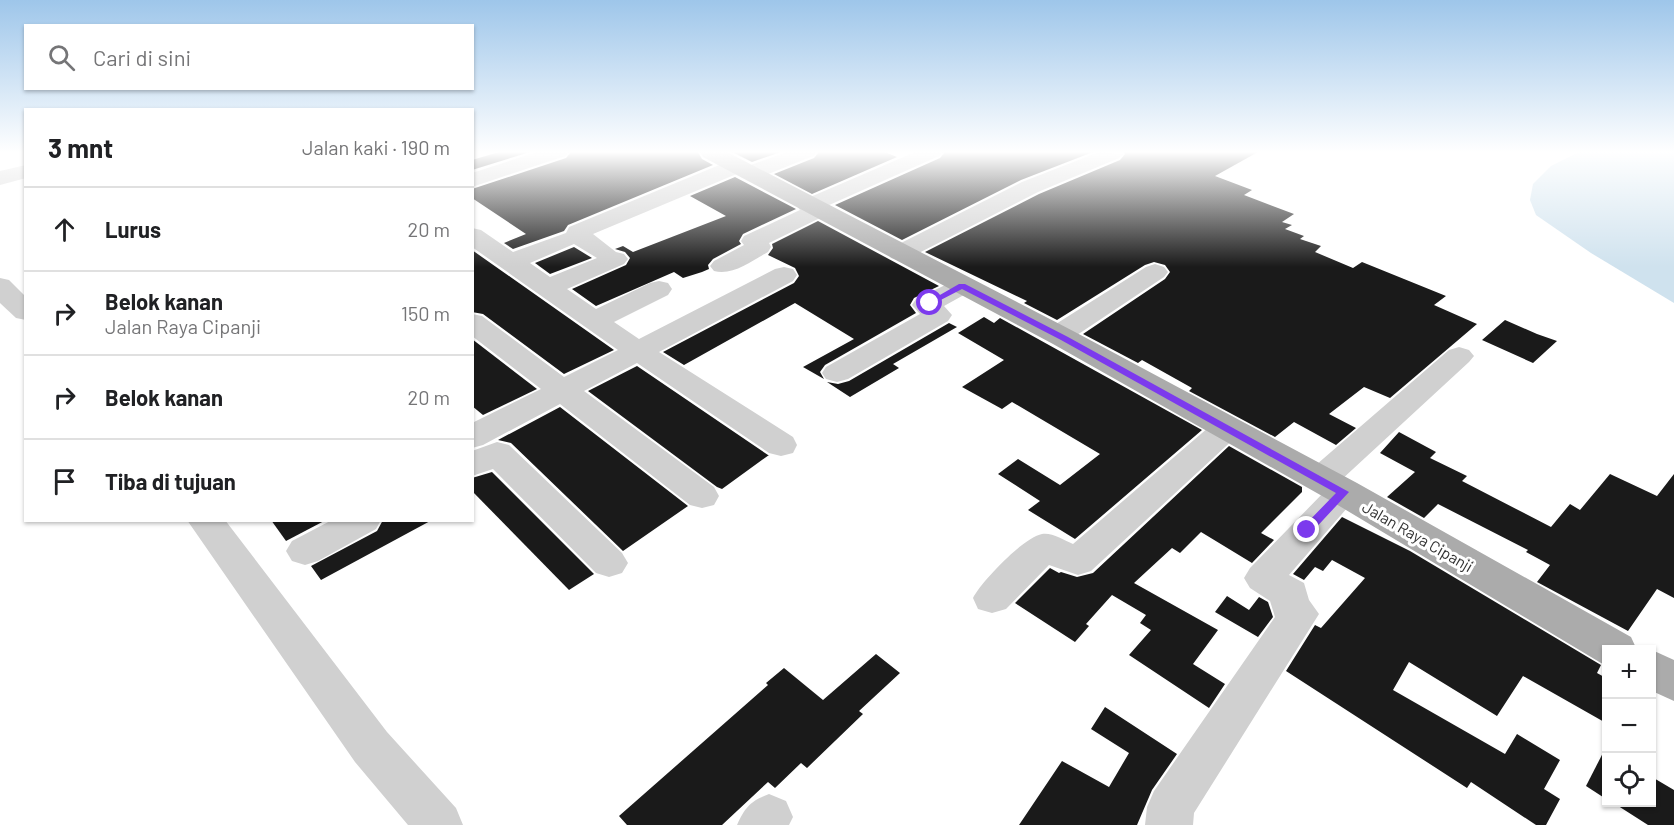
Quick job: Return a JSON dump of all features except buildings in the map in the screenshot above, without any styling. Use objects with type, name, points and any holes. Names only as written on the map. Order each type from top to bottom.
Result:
[{"type":"main road","name":"Jalan Raya Cipanji","points":[[782,190],[1058,335],[1227,428],[1607,645]]},
{"type":"main road","points":[[1656,671],[1674,682]]},
{"type":"street","points":[[550,287],[610,255],[577,235],[578,232],[673,190]]},
{"type":"street","points":[[723,266],[759,247],[753,241],[851,190]]},
{"type":"street","points":[[900,253],[1023,190]]},
{"type":"street","points":[[474,236],[550,287],[638,351],[781,445]]},
{"type":"street","points":[[511,262],[565,240]]},
{"type":"street","points":[[1058,335],[1155,272]]},
{"type":"street","points":[[609,563],[478,445],[562,390],[784,275]]},
{"type":"street","points":[[1,290],[24,310]]},
{"type":"street","points":[[596,320],[658,290]]},
{"type":"street","points":[[837,373],[938,315],[927,305],[972,290]]},
{"type":"street","points":[[474,324],[702,496]]},
{"type":"street","points":[[1169,825],[1171,807],[1299,614],[1289,606],[1290,594],[1263,578],[1332,486],[1459,356]]},
{"type":"street","points":[[992,598],[1044,547],[1078,561],[1227,428]]},
{"type":"street","points":[[206,522],[371,747],[439,825]]},
{"type":"street","points":[[305,551],[357,522]]},
{"type":"water","points":[[1532,190],[1674,190],[1674,303],[1591,253],[1536,215],[1530,200]]},
{"type":"route","points":[[930,303],[962,285],[1065,338],[1344,492],[1307,530]]}]
